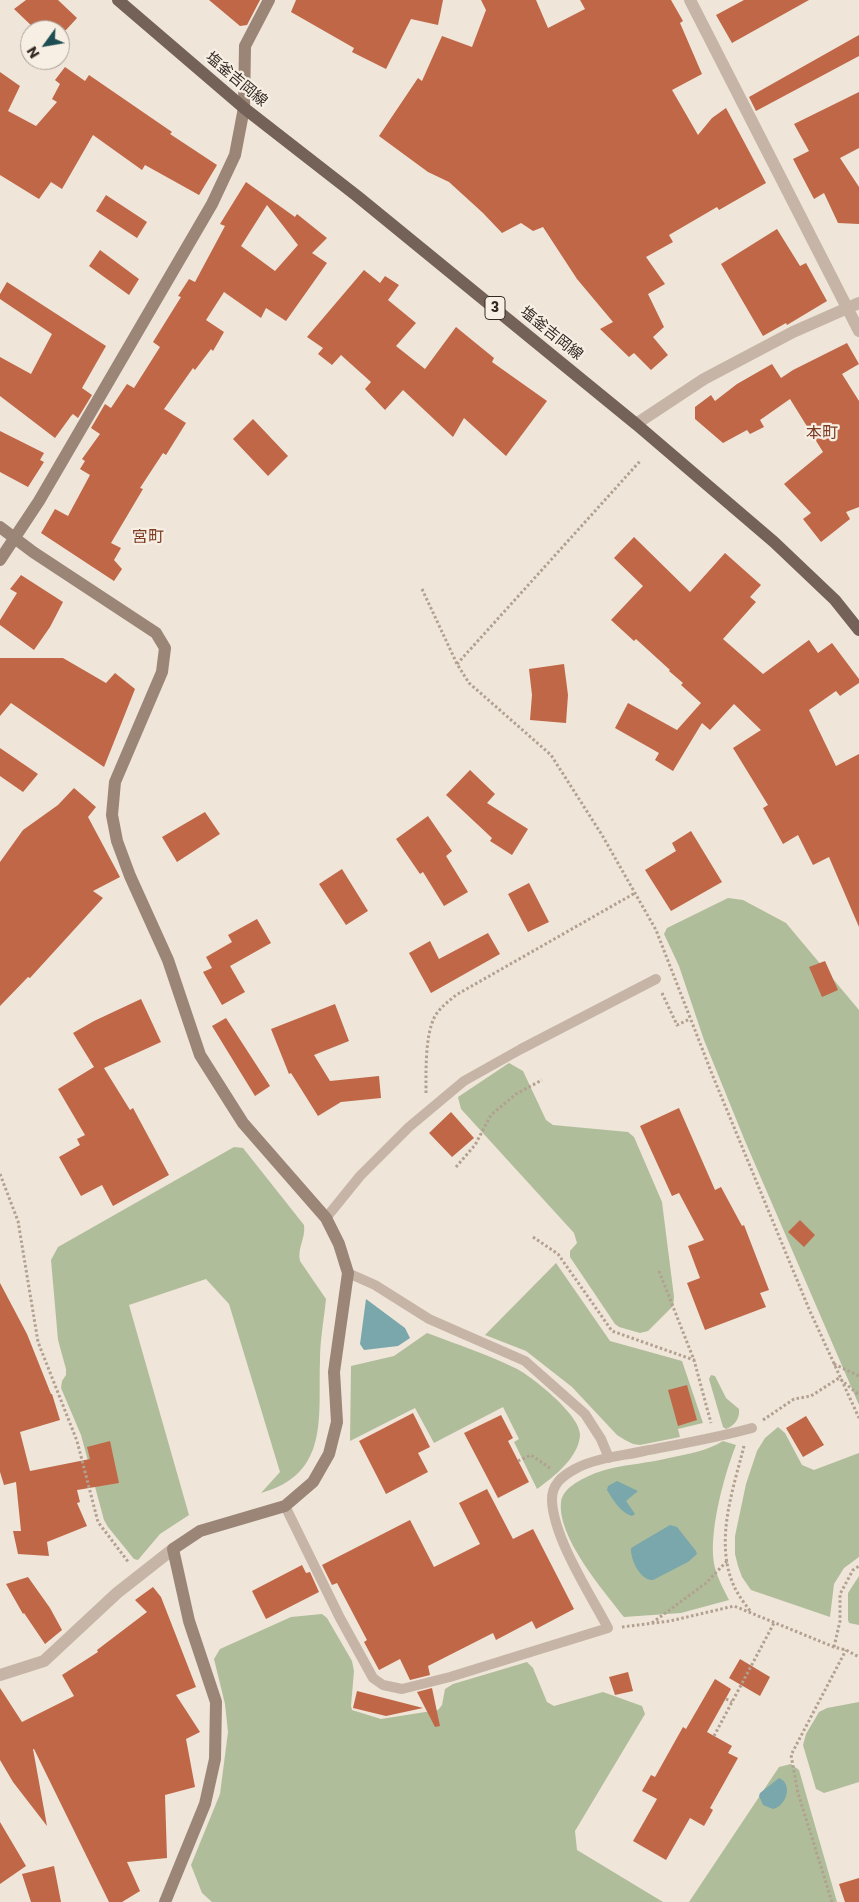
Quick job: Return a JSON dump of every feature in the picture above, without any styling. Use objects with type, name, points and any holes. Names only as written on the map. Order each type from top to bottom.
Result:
[{"type":"main road","name":"塩釜吉岡線","points":[[118,0],[244,108],[357,196],[636,424],[774,542],[835,600],[859,630]]},
{"type":"street","points":[[0,560],[39,501],[212,204],[235,155],[244,108],[245,46],[269,0]]},
{"type":"street","points":[[690,0],[853,306],[859,331]]},
{"type":"street","points":[[636,424],[704,379],[793,332],[853,306]]},
{"type":"street","points":[[0,528],[156,633],[165,648],[162,672],[115,782],[112,815],[117,842],[130,876],[168,960],[200,1055],[243,1123],[326,1218],[339,1244],[348,1273],[334,1372],[337,1422],[329,1454],[313,1482],[284,1506],[200,1531],[173,1548],[117,1593],[44,1661],[0,1675]]},
{"type":"street","points":[[165,1902],[205,1804],[215,1759],[216,1702],[189,1621],[173,1548]]},
{"type":"lane","points":[[326,1218],[360,1176],[409,1127],[464,1081],[521,1049],[656,979]]},
{"type":"lane","points":[[348,1273],[375,1285],[429,1320],[525,1361],[585,1414],[601,1439],[609,1458]]},
{"type":"lane","points":[[284,1506],[340,1618],[373,1678],[383,1685],[402,1689],[450,1677],[608,1628],[562,1542],[552,1500],[553,1487],[562,1477],[576,1468],[609,1458],[715,1438],[752,1428]]},
{"type":"path","points":[[456,664],[642,460]]},
{"type":"path","points":[[422,589],[456,664],[469,682],[551,755],[602,835],[656,930],[809,1309],[839,1378],[859,1418]]},
{"type":"path","points":[[425,1113],[427,1051],[434,1018],[444,1004],[456,995],[635,893]]},
{"type":"path","points":[[656,979],[677,1025],[690,1018]]},
{"type":"path","points":[[456,1167],[475,1145],[491,1115],[516,1094],[542,1080]]},
{"type":"path","points":[[0,1174],[18,1221],[38,1342],[77,1441],[98,1522],[139,1576]]},
{"type":"path","points":[[533,1237],[558,1254],[612,1331],[694,1360]]},
{"type":"path","points":[[659,1271],[694,1360],[715,1438]]},
{"type":"path","points":[[834,1364],[859,1376]]},
{"type":"path","points":[[839,1378],[859,1395]]},
{"type":"path","points":[[752,1428],[794,1399],[811,1396],[839,1378]]},
{"type":"path","points":[[744,1445],[731,1490],[724,1549],[734,1586],[751,1612]]},
{"type":"path","points":[[518,1461],[531,1455],[562,1477]]},
{"type":"path","points":[[652,1623],[706,1583],[727,1561]]},
{"type":"path","points":[[834,1647],[840,1621],[840,1594],[853,1570],[859,1566]]},
{"type":"path","points":[[608,1628],[670,1621],[734,1606],[834,1647],[846,1650],[859,1657]]},
{"type":"path","points":[[714,1736],[774,1623]]},
{"type":"path","points":[[832,1902],[798,1793],[791,1755],[846,1650]]},
{"type":"path","points":[[726,1699],[732,1702]]},
{"type":"green space","points":[[728,898],[743,900],[786,923],[859,1010],[859,1405],[745,1141],[704,1040],[679,966],[664,934],[667,928]]},
{"type":"green space","points":[[509,1063],[523,1071],[546,1120],[553,1125],[628,1132],[634,1137],[662,1202],[674,1297],[673,1306],[648,1331],[640,1333],[615,1324],[570,1257],[570,1251],[577,1243],[574,1233],[461,1109],[458,1097]]},
{"type":"green space","points":[[234,1147],[243,1148],[304,1225],[299,1256],[300,1261],[326,1299],[321,1345],[319,1422],[316,1441],[309,1458],[299,1472],[283,1484],[261,1493],[280,1472],[229,1304],[206,1279],[129,1305],[189,1515],[160,1534],[138,1560],[134,1559],[104,1520],[81,1435],[61,1388],[62,1381],[66,1375],[66,1369],[58,1340],[51,1260],[58,1247]]},
{"type":"green space","points":[[556,1263],[610,1341],[682,1361],[703,1423],[678,1429],[680,1437],[640,1445],[633,1444],[617,1435],[572,1387],[526,1351],[485,1335]]},
{"type":"green space","points":[[427,1333],[523,1372],[543,1387],[564,1407],[578,1426],[580,1434],[576,1450],[558,1472],[537,1489],[514,1442],[519,1439],[503,1407],[434,1443],[415,1408],[350,1441],[351,1366],[394,1356]]},
{"type":"green space","points":[[711,1375],[715,1376],[726,1398],[739,1409],[739,1416],[736,1422],[726,1429],[723,1427],[709,1379]]},
{"type":"green space","points":[[778,1427],[785,1433],[802,1465],[814,1470],[859,1453],[859,1557],[844,1568],[834,1584],[830,1617],[751,1590],[742,1577],[738,1566],[735,1554],[735,1536],[746,1484],[757,1451],[765,1438]]},
{"type":"green space","points":[[723,1441],[736,1445],[718,1506],[713,1540],[713,1555],[716,1572],[729,1600],[681,1613],[624,1617],[594,1578],[574,1547],[566,1531],[562,1516],[562,1497],[573,1485],[599,1472],[690,1454]]},
{"type":"green space","points":[[859,1576],[859,1625],[849,1623],[848,1593]]},
{"type":"green space","points":[[322,1614],[327,1618],[352,1661],[354,1671],[352,1710],[381,1719],[438,1710],[442,1705],[445,1689],[453,1684],[527,1662],[533,1668],[547,1702],[554,1706],[603,1692],[642,1706],[645,1714],[575,1831],[577,1850],[663,1902],[212,1902],[202,1893],[191,1865],[220,1794],[228,1732],[225,1704],[214,1659],[220,1649],[291,1617]]},
{"type":"green space","points":[[859,1702],[859,1782],[824,1793],[816,1789],[803,1745],[806,1734],[819,1712],[827,1708]]},
{"type":"green space","points":[[791,1764],[799,1770],[837,1902],[689,1902],[779,1767]]},
{"type":"water","points":[[366,1299],[405,1328],[410,1338],[398,1346],[364,1350],[360,1344]]},
{"type":"water","points":[[617,1481],[638,1491],[626,1501],[635,1514],[632,1516],[620,1509],[607,1490],[608,1486]]},
{"type":"water","points":[[670,1525],[677,1527],[697,1554],[688,1562],[653,1580],[644,1577],[634,1564],[631,1548]]},
{"type":"water","points":[[779,1778],[786,1785],[787,1789],[782,1804],[773,1809],[763,1805],[759,1796],[760,1793]]},
{"type":"building","points":[[26,0],[58,0],[77,18],[70,26],[70,20],[26,20],[14,9]]},
{"type":"building","points":[[209,0],[260,0],[247,25],[240,26]]},
{"type":"building","points":[[296,0],[443,0],[438,25],[411,19],[386,69],[352,52],[354,48],[291,12]]},
{"type":"building","points":[[481,0],[536,0],[548,28],[585,9],[580,0],[671,0],[683,21],[680,23],[702,74],[672,90],[698,135],[712,118],[726,108],[766,183],[719,210],[717,207],[669,235],[673,242],[646,257],[665,284],[648,294],[664,327],[653,337],[668,355],[651,370],[634,353],[629,357],[600,329],[613,322],[577,279],[543,227],[533,231],[521,223],[502,233],[449,182],[428,172],[379,136],[418,78],[422,81],[442,36],[472,47],[486,10]]},
{"type":"building","points":[[744,0],[809,0],[732,43],[716,15]]},
{"type":"building","points":[[859,35],[859,56],[756,111],[749,97]]},
{"type":"building","points":[[63,70],[69,70],[85,81],[89,75],[172,132],[170,134],[217,165],[199,195],[145,165],[142,170],[93,135],[62,189],[51,182],[39,199],[0,175],[0,72],[20,86],[8,111],[36,126],[57,102],[52,99],[60,84],[55,80]]},
{"type":"building","points":[[859,92],[859,148],[840,158],[859,187],[859,224],[838,223],[824,193],[814,199],[793,159],[809,151],[794,124]]},
{"type":"building","points":[[246,182],[295,217],[297,214],[327,238],[312,253],[327,263],[286,321],[266,308],[261,318],[224,292],[206,320],[224,332],[213,351],[211,349],[195,370],[193,368],[164,409],[186,423],[166,455],[163,453],[140,488],[143,489],[111,543],[121,548],[114,560],[122,569],[114,581],[41,533],[55,509],[68,516],[90,475],[80,469],[85,461],[82,459],[100,434],[91,428],[105,404],[111,408],[127,384],[134,388],[160,347],[153,342],[181,297],[178,296],[189,279],[195,282],[225,226],[220,224]],"holes":[[[267,205],[298,245],[275,271],[241,246]]]},
{"type":"building","points":[[106,195],[147,222],[137,238],[96,211]]},
{"type":"building","points":[[777,229],[800,266],[806,263],[827,301],[787,325],[786,323],[763,336],[721,264]]},
{"type":"building","points":[[100,250],[139,279],[129,295],[89,266]]},
{"type":"building","points":[[364,270],[380,283],[385,276],[399,285],[388,300],[416,323],[396,346],[425,369],[456,327],[494,358],[492,362],[547,401],[506,456],[464,418],[453,437],[403,390],[385,410],[365,389],[371,382],[341,355],[332,365],[318,354],[323,348],[307,337]]},
{"type":"building","points":[[7,282],[106,346],[82,388],[92,395],[78,418],[73,414],[55,438],[0,396],[0,357],[31,374],[52,334],[0,299],[0,294]]},
{"type":"building","points":[[847,343],[859,364],[842,374],[859,401],[859,507],[846,512],[850,519],[821,542],[803,519],[811,513],[784,484],[823,452],[790,399],[760,420],[764,427],[750,434],[747,430],[723,443],[695,419],[695,407],[711,395],[715,401],[737,384],[772,364],[781,378]]},
{"type":"building","points":[[253,419],[288,456],[268,476],[233,439]]},
{"type":"building","points":[[0,431],[44,453],[40,460],[44,462],[28,487],[0,472]]},
{"type":"building","points":[[634,537],[690,592],[725,553],[761,585],[750,597],[756,602],[723,639],[763,674],[809,640],[818,653],[832,643],[859,679],[859,683],[840,696],[836,691],[809,710],[836,766],[859,754],[859,927],[829,857],[813,865],[798,835],[783,844],[763,808],[768,805],[733,748],[761,730],[734,704],[710,730],[702,723],[673,771],[655,760],[659,753],[615,728],[628,703],[677,730],[701,703],[681,685],[683,683],[670,670],[636,639],[634,641],[611,620],[643,586],[614,558]]},
{"type":"building","points":[[21,575],[63,602],[50,627],[34,650],[0,625],[0,620],[17,593],[10,589]]},
{"type":"building","points":[[0,658],[63,658],[106,683],[115,673],[135,689],[104,767],[11,703],[0,716]]},
{"type":"building","points":[[564,664],[568,695],[566,723],[530,720],[532,695],[529,669]]},
{"type":"building","points":[[0,748],[38,774],[23,792],[0,776]]},
{"type":"building","points":[[470,770],[495,794],[487,803],[528,829],[512,855],[490,841],[492,838],[446,795]]},
{"type":"building","points":[[74,788],[96,807],[88,817],[120,877],[93,891],[103,898],[30,978],[28,977],[0,1006],[0,862],[23,830],[58,805]]},
{"type":"building","points":[[205,812],[220,834],[177,862],[162,837]]},
{"type":"building","points":[[428,816],[452,851],[446,856],[468,892],[444,906],[423,872],[420,874],[396,839]]},
{"type":"building","points":[[691,831],[722,882],[671,911],[645,870],[676,851],[672,843]]},
{"type":"building","points":[[342,869],[368,911],[346,925],[319,884]]},
{"type":"building","points":[[529,883],[549,922],[528,932],[508,894]]},
{"type":"building","points":[[257,919],[271,943],[230,966],[245,992],[222,1005],[203,972],[212,968],[206,957],[232,942],[228,935]]},
{"type":"building","points":[[488,933],[500,954],[431,993],[409,953],[430,941],[439,959]]},
{"type":"building","points":[[825,961],[838,990],[822,997],[809,967]]},
{"type":"building","points":[[141,999],[161,1042],[104,1068],[130,1110],[133,1108],[169,1175],[113,1206],[102,1185],[81,1196],[59,1157],[80,1145],[77,1139],[85,1135],[58,1089],[94,1067],[73,1033]]},
{"type":"building","points":[[335,1004],[349,1041],[314,1055],[330,1081],[379,1076],[381,1098],[341,1102],[318,1116],[291,1073],[289,1074],[271,1029]]},
{"type":"building","points":[[226,1018],[270,1086],[255,1096],[212,1026]]},
{"type":"building","points":[[679,1108],[715,1190],[721,1187],[742,1226],[744,1225],[769,1290],[760,1293],[766,1307],[705,1330],[687,1283],[700,1278],[688,1246],[704,1240],[679,1193],[672,1196],[640,1126]]},
{"type":"building","points":[[451,1112],[474,1138],[452,1157],[429,1133]]},
{"type":"building","points":[[800,1220],[815,1235],[804,1247],[788,1232]]},
{"type":"building","points":[[0,1283],[27,1334],[52,1394],[60,1420],[20,1432],[30,1471],[90,1459],[87,1447],[110,1441],[119,1483],[77,1490],[80,1502],[77,1503],[87,1526],[47,1542],[49,1556],[18,1554],[13,1531],[21,1531],[16,1482],[4,1485],[0,1472]]},
{"type":"building","points":[[687,1385],[697,1420],[678,1426],[668,1390]]},
{"type":"building","points":[[413,1413],[430,1447],[418,1453],[428,1472],[386,1494],[359,1441]]},
{"type":"building","points":[[501,1415],[513,1438],[508,1441],[529,1482],[498,1498],[464,1433]]},
{"type":"building","points":[[806,1416],[824,1445],[803,1457],[786,1428]]},
{"type":"building","points":[[487,1489],[513,1539],[533,1529],[574,1609],[536,1629],[532,1621],[496,1640],[493,1633],[428,1666],[430,1675],[410,1680],[400,1659],[379,1670],[364,1642],[367,1640],[337,1583],[332,1585],[322,1565],[410,1520],[434,1567],[480,1544],[459,1503]]},
{"type":"building","points":[[302,1565],[306,1573],[310,1572],[319,1592],[266,1619],[252,1591]]},
{"type":"building","points":[[28,1577],[50,1608],[62,1630],[45,1644],[23,1614],[6,1584]]},
{"type":"building","points":[[153,1587],[161,1597],[196,1687],[176,1695],[200,1732],[186,1739],[195,1787],[165,1795],[167,1858],[127,1862],[140,1891],[122,1902],[109,1902],[34,1749],[47,1826],[13,1782],[0,1760],[0,1688],[22,1722],[74,1696],[62,1675],[98,1652],[97,1650],[147,1612],[135,1600]]},
{"type":"building","points":[[740,1659],[770,1677],[760,1696],[729,1678]]},
{"type":"building","points":[[628,1672],[633,1691],[615,1695],[609,1677]]},
{"type":"building","points":[[715,1679],[731,1689],[707,1732],[732,1746],[728,1753],[738,1758],[710,1808],[713,1810],[704,1826],[690,1818],[666,1860],[633,1841],[657,1799],[642,1791],[651,1775],[655,1777],[683,1727],[686,1729]]},
{"type":"building","points":[[432,1688],[440,1726],[435,1727],[417,1692]]},
{"type":"building","points":[[357,1691],[423,1708],[386,1716],[353,1708]]},
{"type":"building","points":[[0,1822],[26,1866],[0,1884]]},
{"type":"building","points":[[54,1866],[61,1902],[31,1902],[22,1874]]},
{"type":"building","points":[[859,1878],[859,1902],[845,1902],[839,1884]]},
{"type":"district","name":"本町","points":[[822,434]]},
{"type":"district","name":"宮町","points":[[148,538]]}]
